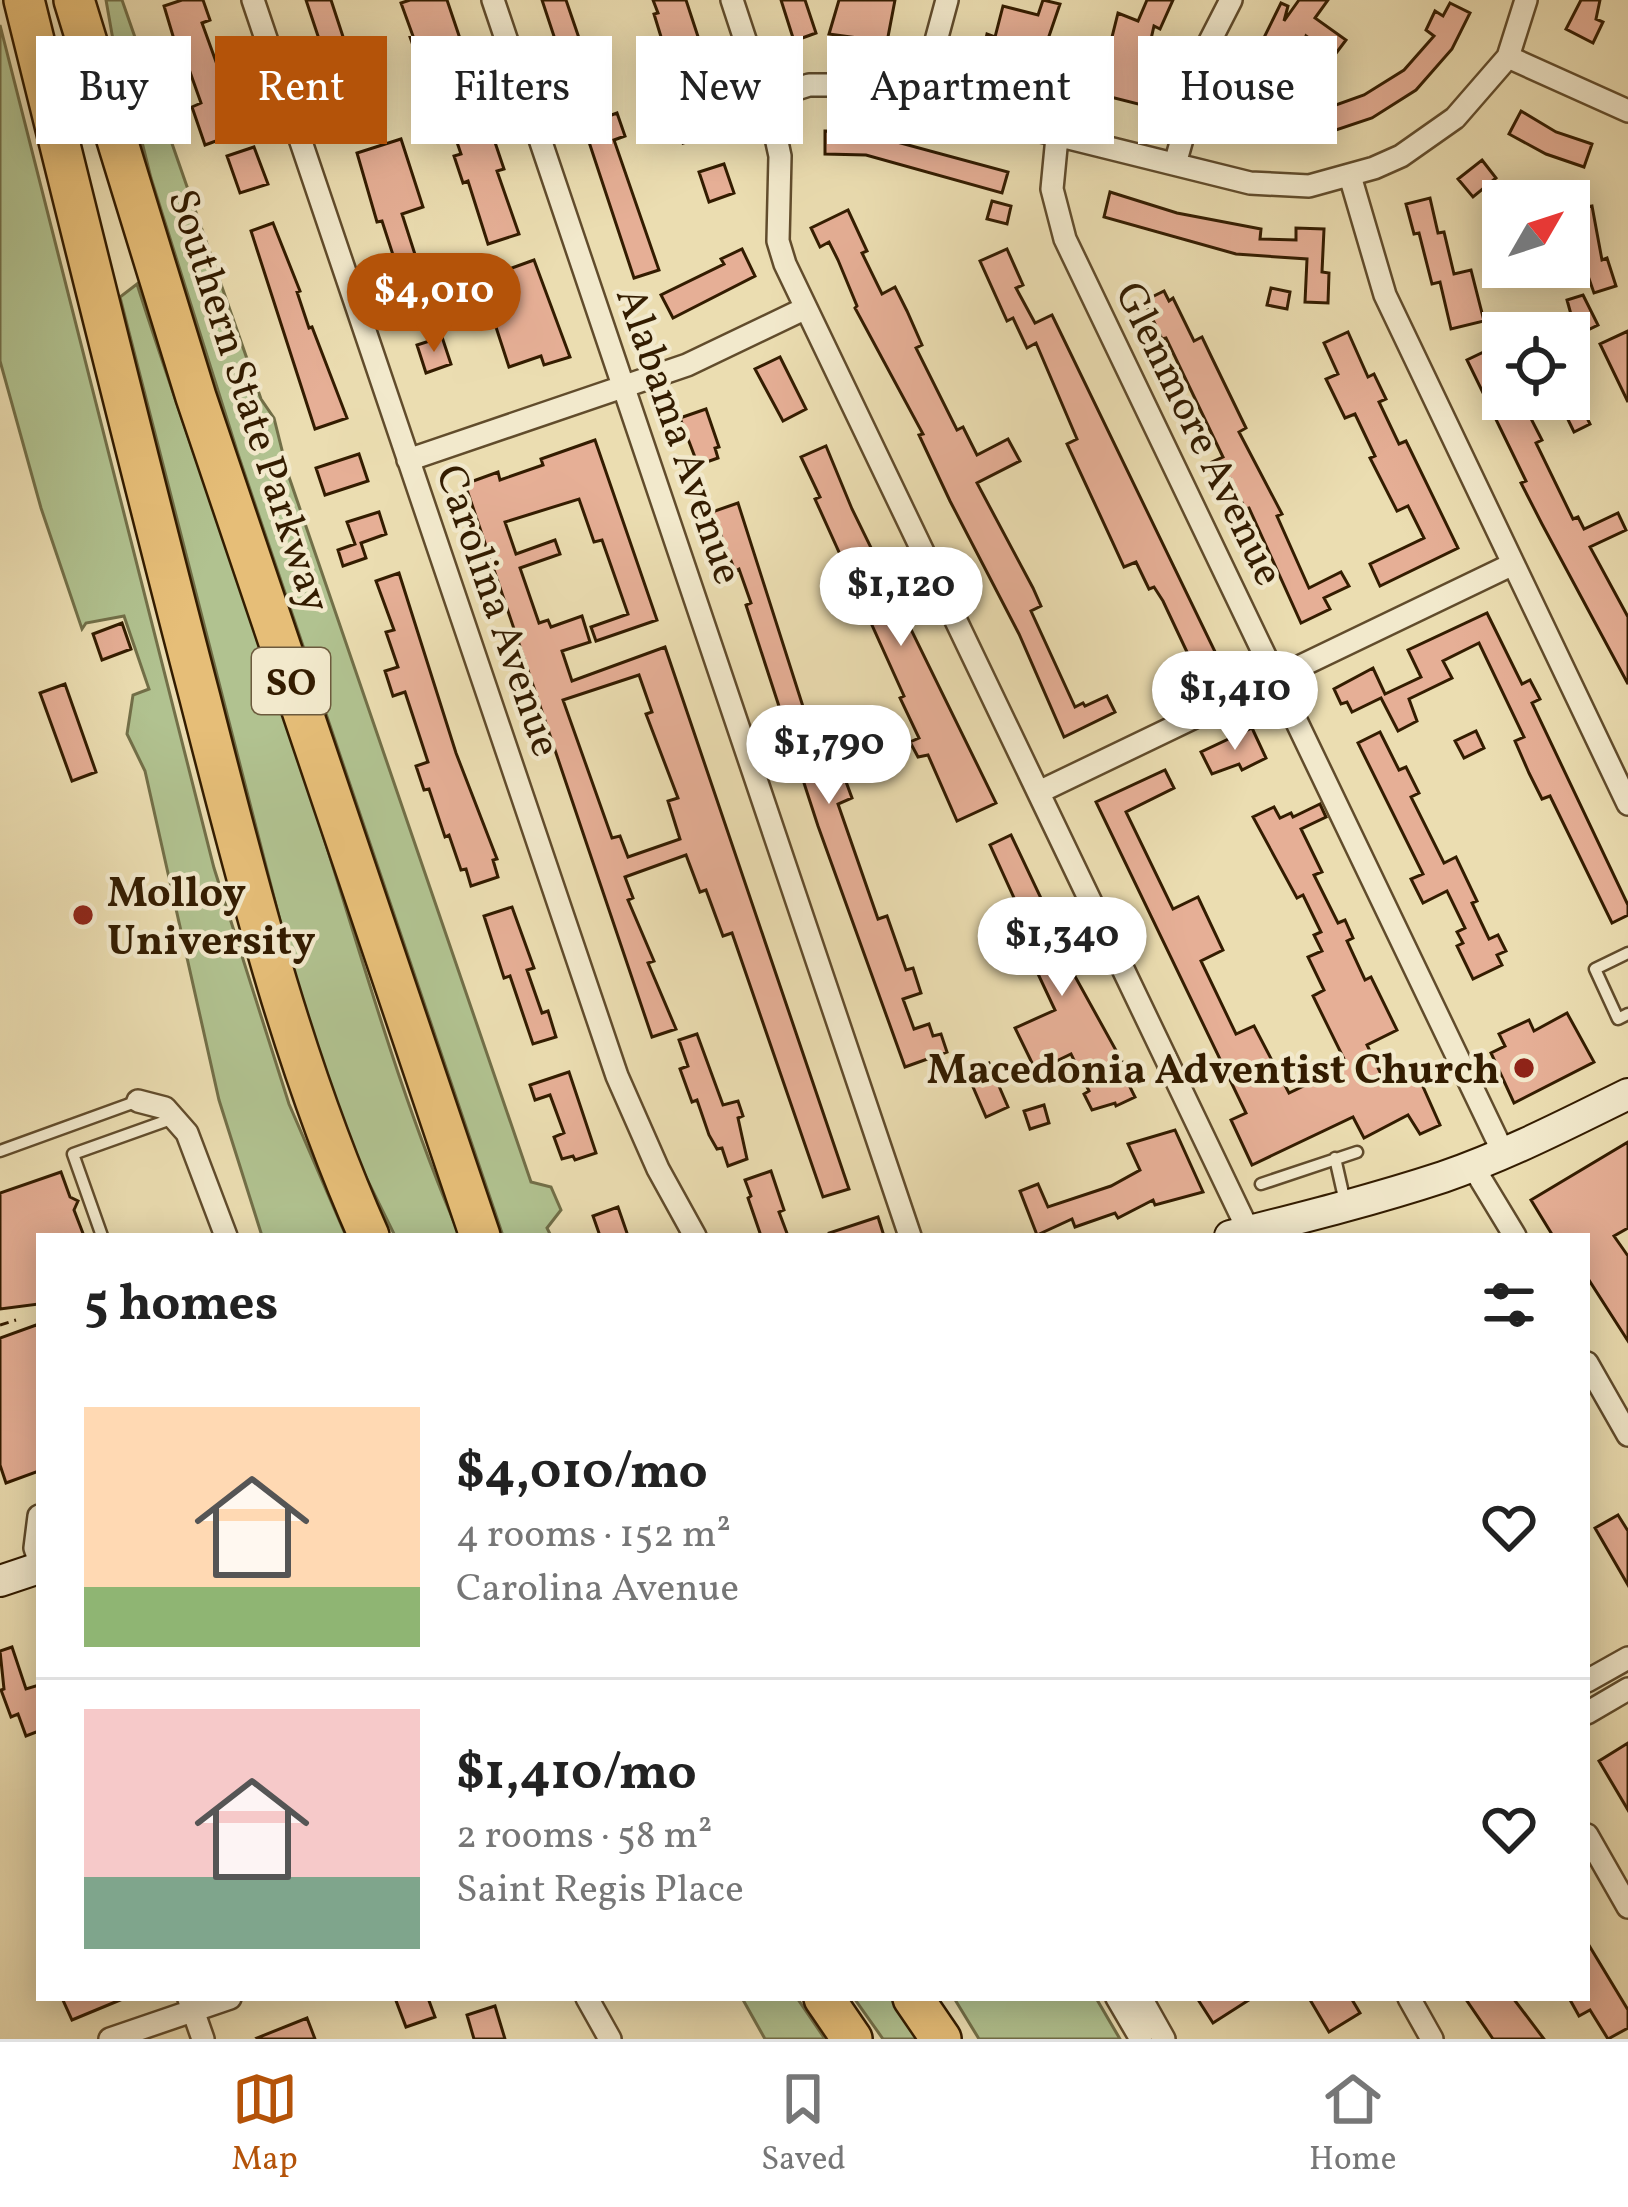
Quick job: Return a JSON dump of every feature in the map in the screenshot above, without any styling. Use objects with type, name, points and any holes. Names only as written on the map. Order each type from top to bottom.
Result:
[{"type":"highway","name":"SO","points":[[24,0],[281,1004],[323,1126],[368,1233]]},
{"type":"highway","name":"Southern State Parkway","points":[[74,0],[85,36]]},
{"type":"highway","points":[[97,0],[101,36]]},
{"type":"highway","points":[[0,2],[36,136],[92,268]]},
{"type":"highway","name":"Southern State Parkway","points":[[119,144],[196,398],[479,1233]]},
{"type":"highway","points":[[826,2001],[852,2039]]},
{"type":"highway","points":[[915,2001],[941,2039]]},
{"type":"main road","points":[[1247,1233],[1472,1165],[1628,1094]]},
{"type":"main road","points":[[0,1582],[36,1565]]},
{"type":"street","name":"Carolina Avenue","points":[[253,0],[617,1076],[658,1169],[693,1233]]},
{"type":"street","name":"Alabama Avenue","points":[[493,0],[909,1233]]},
{"type":"street","points":[[732,0],[744,36]]},
{"type":"street","points":[[937,36],[947,0]]},
{"type":"street","points":[[1175,164],[1209,43],[1231,0]]},
{"type":"street","points":[[1088,144],[1250,183],[1309,186],[1350,176],[1401,157],[1455,118],[1508,57],[1526,0]]},
{"type":"street","points":[[1508,57],[1628,111]]},
{"type":"street","points":[[777,144],[778,241],[806,308],[1039,792],[1243,1233]]},
{"type":"street","name":"Glenmore Avenue","points":[[1056,144],[1052,189],[1064,239],[1503,1152]]},
{"type":"street","points":[[1350,176],[1385,295],[1628,804]]},
{"type":"street","points":[[408,460],[687,365],[806,308]]},
{"type":"street","points":[[1039,792],[1513,564]]},
{"type":"street","points":[[138,1101],[165,1108],[187,1133],[225,1233]]},
{"type":"street","points":[[1472,1165],[1513,1233]]},
{"type":"street","points":[[1590,1368],[1628,1435]]},
{"type":"street","points":[[1590,1679],[1628,1658]]},
{"type":"street","points":[[1590,1711],[1628,1690]]},
{"type":"street","points":[[1590,1840],[1628,1906]]},
{"type":"street","points":[[589,2001],[610,2039]]},
{"type":"street","points":[[1119,2001],[1141,2039]]},
{"type":"street","points":[[1143,2001],[1164,2039]]},
{"type":"street","points":[[1410,2001],[1432,2039]]},
{"type":"street","points":[[110,2039],[191,2004],[203,2039]]},
{"type":"lane","points":[[1628,953],[1595,969],[1618,1019],[1628,1014]]},
{"type":"lane","points":[[0,1151],[138,1101]]},
{"type":"lane","points":[[101,1233],[73,1154],[174,1118]]},
{"type":"lane","points":[[1261,1184],[1357,1152]]},
{"type":"lane","points":[[1335,1158],[1346,1206]]},
{"type":"path","points":[[0,1325],[16,1320]]},
{"type":"green space","points":[[106,0],[122,0],[135,36],[112,36]]},
{"type":"green space","points":[[0,25],[214,868],[289,1104],[345,1233],[261,1233],[219,1100],[145,771],[127,734],[133,695],[149,689],[124,616],[86,623],[82,629],[41,508],[0,361]]},
{"type":"green space","points":[[142,144],[172,144],[261,399],[274,418],[288,474],[531,1182],[551,1187],[561,1210],[547,1228],[550,1233],[502,1233],[238,454]]},
{"type":"green space","points":[[137,284],[282,708],[395,1063],[459,1233],[394,1233],[358,1161],[305,1018],[120,297]]},
{"type":"green space","points":[[744,2001],[799,2001],[825,2039],[765,2039]]},
{"type":"green space","points":[[856,2001],[893,2001],[919,2039],[883,2039]]},
{"type":"green space","points":[[956,2001],[1098,2001],[1120,2039],[979,2039]]},
{"type":"building","points":[[203,0],[210,20],[202,23],[215,59],[215,141],[205,145],[192,107],[201,103],[191,75],[191,36],[173,36],[164,6]]},
{"type":"building","points":[[306,0],[331,0],[343,36],[318,36]]},
{"type":"building","points":[[447,0],[459,36],[413,36],[401,3]]},
{"type":"building","points":[[542,0],[566,0],[578,36],[554,36]]},
{"type":"building","points":[[653,0],[686,0],[698,36],[661,36],[654,14],[658,13]]},
{"type":"building","points":[[781,0],[805,0],[816,33],[792,36]]},
{"type":"building","points":[[839,0],[895,0],[888,36],[829,34]]},
{"type":"building","points":[[1043,0],[1060,4],[1049,36],[995,36],[1003,6],[1038,15]]},
{"type":"building","points":[[1147,0],[1173,0],[1160,29],[1154,26],[1152,36],[1138,36],[1138,104],[1114,98],[1112,36],[1118,13],[1138,21]]},
{"type":"building","points":[[1299,0],[1328,0],[1315,18],[1346,40],[1337,52],[1337,36],[1265,36],[1281,3],[1288,6],[1284,21]]},
{"type":"building","points":[[1581,0],[1600,0],[1596,19],[1603,22],[1593,43],[1566,29]]},
{"type":"building","points":[[1450,3],[1470,13],[1452,49],[1416,90],[1372,118],[1337,130],[1337,105],[1364,95],[1404,70],[1434,36],[1426,30],[1435,11],[1443,16]]},
{"type":"building","points":[[1521,111],[1556,132],[1592,144],[1584,167],[1509,134]]},
{"type":"building","points":[[617,113],[625,136],[614,140],[659,270],[634,278],[590,144],[612,144],[612,115]]},
{"type":"building","points":[[827,131],[827,144],[904,144],[1008,172],[1002,193],[866,155],[825,154]]},
{"type":"building","points":[[401,139],[423,207],[402,214],[420,270],[429,267],[434,283],[402,294],[357,153]]},
{"type":"building","points":[[458,144],[496,144],[504,169],[497,171],[519,234],[488,244],[468,181],[463,183],[454,156],[461,154]]},
{"type":"building","points":[[254,147],[268,184],[240,193],[227,156]]},
{"type":"building","points":[[1482,160],[1496,178],[1482,180],[1482,190],[1473,197],[1458,179]]},
{"type":"building","points":[[724,164],[734,193],[709,202],[699,172]]},
{"type":"building","points":[[1110,192],[1177,213],[1261,229],[1260,239],[1296,240],[1296,228],[1324,229],[1322,272],[1329,273],[1328,303],[1305,302],[1307,259],[1236,254],[1104,217]]},
{"type":"building","points":[[1430,198],[1454,274],[1471,270],[1482,321],[1451,329],[1440,282],[1432,284],[1406,204]]},
{"type":"building","points":[[992,201],[1011,206],[1007,224],[987,219]]},
{"type":"building","points":[[1590,206],[1602,260],[1607,258],[1616,286],[1594,293],[1590,282]]},
{"type":"building","points":[[848,210],[882,294],[895,287],[907,311],[922,345],[916,348],[957,430],[963,427],[977,455],[1008,439],[1020,461],[977,483],[1041,606],[1031,611],[1075,707],[1107,696],[1115,712],[1064,737],[1019,634],[919,435],[923,434],[855,308],[838,260],[829,242],[820,247],[811,228]]},
{"type":"building","points":[[273,223],[347,418],[315,429],[251,231]]},
{"type":"building","points":[[742,249],[755,276],[673,318],[661,295],[724,264],[721,259]]},
{"type":"building","points":[[1007,249],[1023,285],[1016,288],[1035,323],[1052,315],[1220,662],[1190,676],[1180,656],[1187,652],[1163,601],[1154,587],[1149,589],[1136,562],[1124,567],[1067,444],[1077,439],[1036,343],[1027,348],[1013,318],[1007,321],[980,261]]},
{"type":"building","points":[[534,260],[570,357],[544,365],[541,356],[509,367],[495,324],[486,328],[480,310],[518,297],[509,269]]},
{"type":"building","points":[[1271,288],[1290,292],[1287,309],[1267,305]]},
{"type":"building","points":[[1164,291],[1169,301],[1173,298],[1194,341],[1202,337],[1246,428],[1239,432],[1282,514],[1277,516],[1309,588],[1341,572],[1349,586],[1324,598],[1330,609],[1301,623],[1249,508],[1245,509],[1231,479],[1222,483],[1212,462],[1223,457],[1144,301]]},
{"type":"building","points":[[1583,295],[1598,325],[1590,329],[1590,312],[1570,312],[1567,300]]},
{"type":"building","points":[[1628,331],[1628,402],[1600,344]]},
{"type":"building","points":[[1348,332],[1368,377],[1374,374],[1386,399],[1379,402],[1399,444],[1406,441],[1458,548],[1380,586],[1370,564],[1424,538],[1408,506],[1397,511],[1370,458],[1375,456],[1355,414],[1345,418],[1326,379],[1338,374],[1324,343]]},
{"type":"building","points":[[442,337],[451,364],[426,373],[417,345]]},
{"type":"building","points":[[1482,353],[1482,391],[1467,360]]},
{"type":"building","points":[[780,357],[806,409],[783,421],[755,369]]},
{"type":"building","points":[[706,409],[718,458],[698,465],[680,418]]},
{"type":"building","points":[[1496,420],[1532,420],[1542,440],[1536,443],[1573,519],[1578,517],[1584,529],[1618,513],[1626,530],[1590,547],[1628,617],[1628,684],[1521,483],[1526,481]]},
{"type":"building","points":[[1568,420],[1588,420],[1590,424],[1574,432]]},
{"type":"building","points":[[595,440],[657,620],[596,641],[591,627],[628,614],[602,540],[594,542],[579,499],[505,522],[516,554],[555,540],[560,554],[520,568],[539,623],[548,620],[551,627],[582,616],[590,642],[562,651],[572,681],[665,647],[849,1189],[823,1197],[732,933],[723,936],[706,890],[700,892],[686,855],[625,877],[633,898],[628,900],[654,961],[648,963],[676,1029],[652,1037],[465,484],[498,472],[500,480],[543,465],[541,459]],"holes":[[[639,675],[652,712],[646,714],[678,798],[668,801],[680,839],[628,857],[620,836],[612,838],[563,700]]]},
{"type":"building","points":[[826,446],[852,509],[996,803],[957,821],[928,755],[918,757],[910,742],[919,738],[900,698],[904,696],[815,499],[820,497],[801,457]]},
{"type":"building","points":[[359,454],[368,481],[325,495],[316,468]]},
{"type":"building","points":[[738,503],[832,784],[845,779],[852,798],[838,804],[878,919],[887,916],[906,970],[913,968],[921,993],[903,999],[914,1029],[929,1024],[933,1036],[941,1034],[947,1052],[905,1067],[818,826],[746,605],[751,603],[712,512]]},
{"type":"building","points":[[379,512],[386,534],[361,543],[366,558],[343,566],[338,550],[355,544],[347,522]]},
{"type":"building","points":[[399,573],[456,753],[497,859],[493,860],[498,877],[471,886],[449,835],[445,837],[429,789],[424,790],[416,766],[428,762],[405,692],[393,696],[385,671],[398,667],[386,632],[394,630],[376,581]]},
{"type":"building","points":[[1487,613],[1522,684],[1530,680],[1540,699],[1532,703],[1628,905],[1628,915],[1612,923],[1550,796],[1542,799],[1529,773],[1515,741],[1524,737],[1479,643],[1443,661],[1452,678],[1409,699],[1417,721],[1398,731],[1381,698],[1352,712],[1347,702],[1341,704],[1334,689],[1373,668],[1385,694],[1421,677],[1408,650]]},
{"type":"building","points":[[122,623],[131,649],[102,660],[93,634]]},
{"type":"building","points":[[65,684],[96,772],[72,781],[40,693]]},
{"type":"building","points":[[1252,728],[1266,758],[1242,770],[1239,764],[1212,774],[1201,752]]},
{"type":"building","points":[[1476,731],[1484,748],[1464,758],[1455,741]]},
{"type":"building","points":[[1380,732],[1399,770],[1406,767],[1419,793],[1411,797],[1444,863],[1456,857],[1489,939],[1498,935],[1506,951],[1497,955],[1502,965],[1473,979],[1457,946],[1463,943],[1457,932],[1465,928],[1447,891],[1423,903],[1411,879],[1423,874],[1358,743]]},
{"type":"building","points":[[1165,770],[1174,788],[1126,812],[1173,909],[1198,897],[1223,950],[1201,961],[1236,1034],[1254,1026],[1289,1093],[1347,1065],[1313,996],[1324,990],[1308,957],[1322,951],[1314,935],[1321,932],[1253,817],[1274,807],[1280,818],[1291,813],[1293,817],[1320,804],[1326,817],[1301,829],[1322,872],[1314,875],[1338,923],[1345,920],[1353,938],[1347,941],[1365,980],[1371,977],[1397,1030],[1367,1045],[1382,1076],[1412,1062],[1440,1125],[1420,1134],[1408,1115],[1364,1138],[1353,1117],[1252,1165],[1231,1120],[1246,1113],[1096,802]]},
{"type":"building","points":[[1011,835],[1048,913],[1041,915],[1123,1063],[1119,1065],[1135,1097],[1116,1106],[1092,1110],[1084,1094],[1089,1091],[1071,1054],[1036,1071],[1015,1028],[1055,1010],[1031,959],[1040,955],[990,845]]},
{"type":"building","points":[[512,907],[534,968],[527,970],[556,1037],[533,1044],[484,916]]},
{"type":"building","points":[[1567,1013],[1594,1062],[1514,1103],[1491,1053],[1505,1046],[1499,1034],[1529,1020],[1534,1031]]},
{"type":"building","points":[[697,1034],[723,1105],[738,1101],[743,1116],[738,1118],[747,1159],[728,1166],[722,1148],[717,1149],[709,1135],[697,1100],[692,1102],[680,1069],[688,1066],[679,1040]]},
{"type":"building","points":[[989,1063],[1008,1107],[986,1117],[967,1073]]},
{"type":"building","points":[[569,1072],[596,1153],[575,1160],[573,1156],[562,1159],[554,1137],[564,1133],[550,1095],[535,1100],[530,1085]]},
{"type":"building","points":[[1044,1105],[1049,1123],[1030,1129],[1024,1111]]},
{"type":"building","points":[[1175,1130],[1203,1192],[1155,1205],[1153,1200],[1118,1218],[1115,1213],[1075,1227],[1072,1219],[1036,1233],[1020,1191],[1038,1184],[1048,1207],[1111,1186],[1140,1170],[1128,1144]]},
{"type":"building","points":[[1628,1142],[1628,1228],[1614,1236],[1628,1256],[1628,1341],[1590,1282],[1590,1233],[1551,1233],[1531,1200]]},
{"type":"building","points":[[771,1171],[787,1233],[760,1233],[745,1180]]},
{"type":"building","points":[[61,1172],[70,1197],[78,1201],[74,1210],[83,1233],[36,1233],[36,1304],[0,1309],[0,1193]]},
{"type":"building","points":[[618,1207],[627,1233],[599,1233],[593,1216]]},
{"type":"building","points":[[878,1217],[883,1233],[829,1233]]},
{"type":"building","points":[[36,1325],[36,1472],[6,1483],[0,1465],[0,1338]]},
{"type":"building","points":[[1618,1515],[1628,1531],[1628,1585],[1595,1528]]},
{"type":"building","points":[[12,1647],[26,1689],[36,1686],[36,1732],[26,1736],[18,1714],[11,1717],[1,1690],[0,1651]]},
{"type":"building","points":[[1628,1743],[1628,1810],[1599,1761]]},
{"type":"building","points":[[1590,1947],[1628,2010],[1628,2028],[1608,2039],[1590,2010],[1579,2016],[1571,2001],[1590,2001]]},
{"type":"building","points":[[63,2001],[118,2001],[72,2020]]},
{"type":"building","points":[[396,2001],[429,2001],[435,2017],[406,2027]]},
{"type":"building","points":[[1199,2001],[1247,2001],[1213,2023]]},
{"type":"building","points":[[1311,2001],[1353,2001],[1360,2013],[1329,2032]]},
{"type":"building","points":[[1467,2001],[1515,2001],[1544,2039],[1493,2039]]},
{"type":"building","points":[[495,2006],[505,2039],[474,2039],[467,2015]]},
{"type":"building","points":[[307,2018],[315,2039],[257,2038]]},
{"type":"place","name":"Molloy University","points":[[83,915]]},
{"type":"place","name":"Macedonia Adventist Church","points":[[1524,1068]]}]
